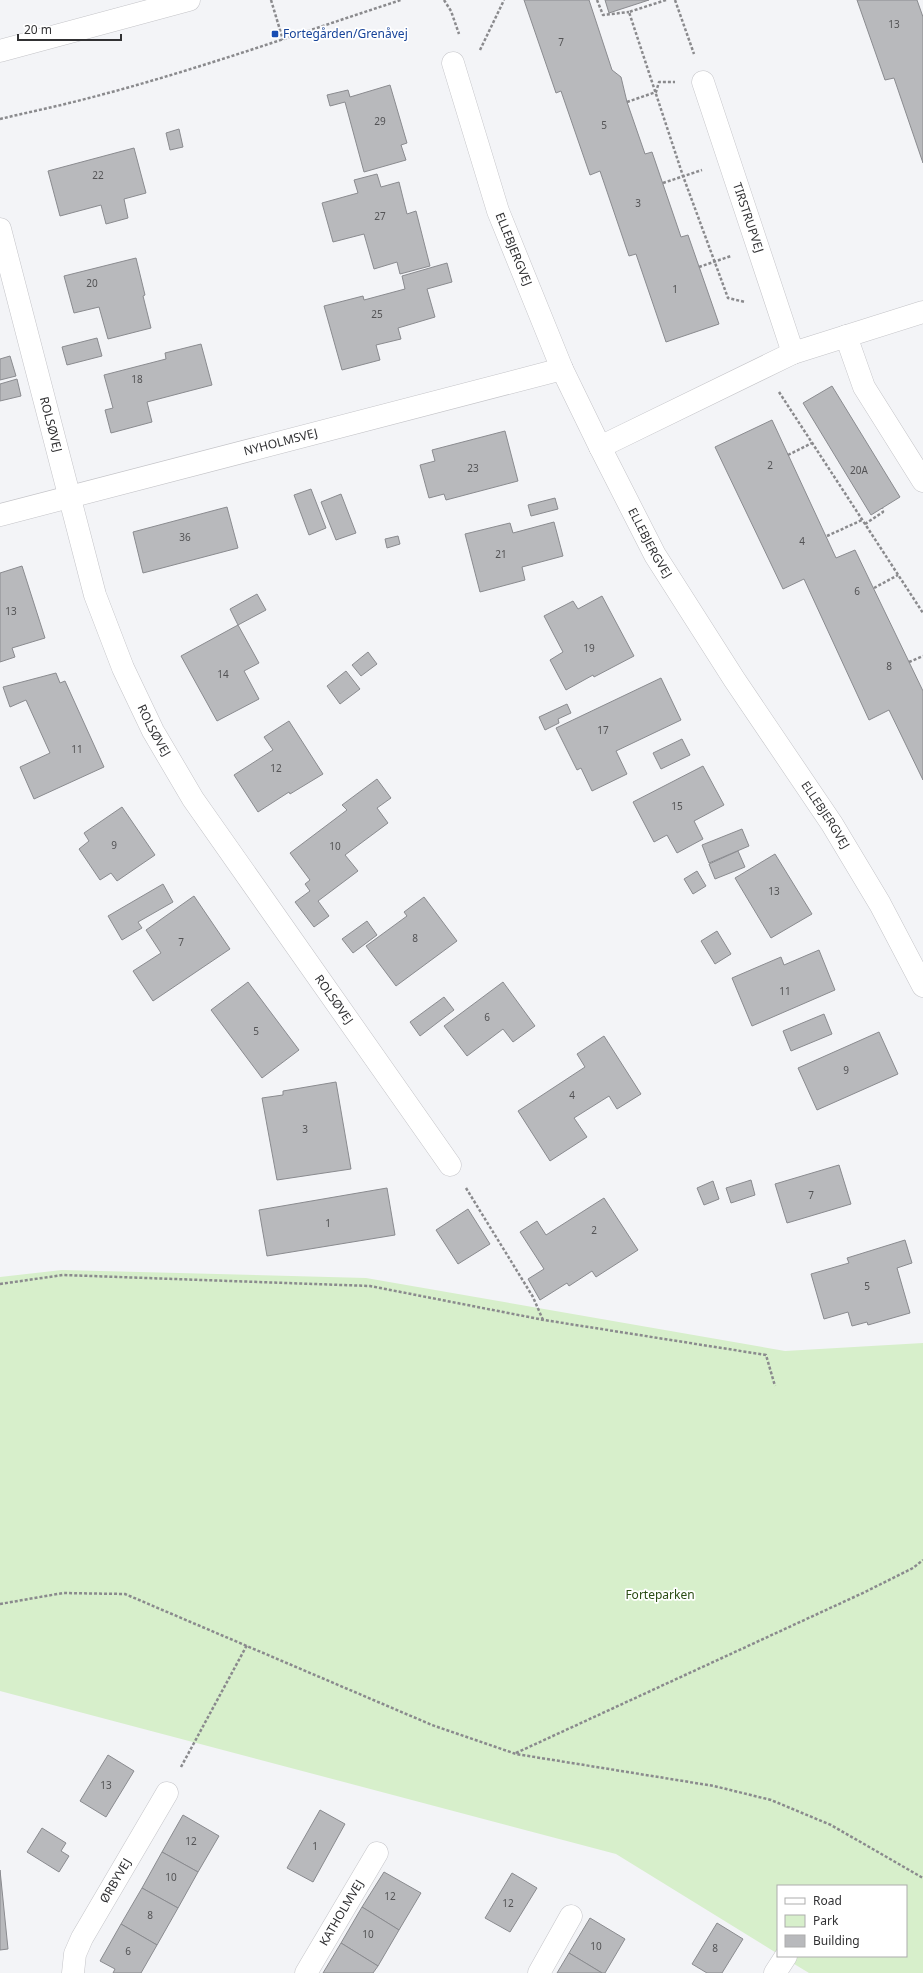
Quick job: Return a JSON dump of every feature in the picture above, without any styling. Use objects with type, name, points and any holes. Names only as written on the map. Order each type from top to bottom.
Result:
[{"type":"street","points":[[0,51],[189,0]]},
{"type":"street","name":"ELLEBJERGVEJ","points":[[452,63],[498,211],[562,370],[655,555],[734,679],[832,824],[880,904],[923,986]]},
{"type":"street","name":"TIRSTRUPVEJ","points":[[703,82],[793,353]]},
{"type":"street","name":"ROLSØVEJ","points":[[0,228],[95,595],[123,668],[153,731],[193,799],[450,1165]]},
{"type":"street","points":[[600,447],[793,353],[923,312]]},
{"type":"street","points":[[846,336],[864,387],[923,481]]},
{"type":"street","name":"NYHOLMSVEJ","points":[[0,515],[562,370]]},
{"type":"street","name":"ØRBYVEJ","points":[[73,1973],[75,1954],[82,1938],[167,1792]]},
{"type":"street","name":"KATHOLMVEJ","points":[[306,1973],[377,1853]]},
{"type":"street","points":[[539,1973],[571,1916]]},
{"type":"street","points":[[775,1973],[785,1957]]},
{"type":"path","points":[[271,0],[283,40]]},
{"type":"path","points":[[0,119],[89,98],[283,40],[401,0]]},
{"type":"path","points":[[444,0],[454,19],[462,49],[452,63]]},
{"type":"path","points":[[452,63],[478,52],[504,0]]},
{"type":"path","points":[[597,0],[603,15],[629,12],[666,0]]},
{"type":"path","points":[[656,92],[659,82],[703,82],[675,0]]},
{"type":"path","points":[[629,12],[683,176],[728,298],[779,310]]},
{"type":"path","points":[[627,102],[656,92]]},
{"type":"path","points":[[663,183],[729,161]]},
{"type":"path","points":[[762,367],[923,613]]},
{"type":"path","points":[[788,456],[812,443]]},
{"type":"path","points":[[865,524],[883,512],[882,508]]},
{"type":"path","points":[[827,536],[862,520]]},
{"type":"path","points":[[874,588],[898,575]]},
{"type":"path","points":[[909,662],[923,656]]},
{"type":"path","points":[[450,1165],[533,1297],[544,1320]]},
{"type":"path","points":[[0,1284],[63,1275],[370,1286],[544,1320],[766,1355],[775,1386]]},
{"type":"path","points":[[516,1754],[865,1592],[912,1568],[923,1560]]},
{"type":"path","points":[[0,1604],[63,1593],[125,1594],[432,1725],[516,1754],[714,1786],[771,1800],[831,1825],[923,1878]]},
{"type":"path","points":[[167,1792],[247,1645]]},
{"type":"green space","name":"Forteparken","points":[[62,1270],[366,1278],[785,1351],[923,1343],[923,1973],[809,1973],[783,1957],[907,1957],[907,1885],[777,1885],[777,1953],[616,1854],[0,1691],[0,1277]]},
{"type":"building","points":[[524,0],[589,0],[612,70],[621,77],[627,102],[645,154],[652,152],[681,237],[688,235],[719,324],[666,342],[636,254],[629,256],[600,171],[590,175],[561,91],[556,93]]},
{"type":"building","points":[[605,0],[649,0],[609,13]]},
{"type":"building","points":[[857,0],[917,0],[923,17],[923,163],[894,78],[885,80]]},
{"type":"building","points":[[390,85],[407,143],[401,145],[406,160],[364,172],[345,102],[330,106],[327,95],[348,90],[350,97]]},
{"type":"building","points":[[179,129],[183,147],[170,150],[166,133]]},
{"type":"building","points":[[134,148],[146,193],[124,199],[128,218],[106,224],[101,205],[60,216],[48,171]]},
{"type":"building","points":[[377,174],[381,187],[399,182],[407,214],[416,211],[430,266],[400,274],[397,262],[374,269],[364,234],[333,242],[322,203],[358,193],[354,180]]},
{"type":"building","points":[[136,258],[151,328],[108,339],[99,307],[74,313],[64,276]]},
{"type":"building","points":[[447,263],[452,282],[427,289],[435,317],[398,328],[401,339],[376,345],[380,360],[342,370],[324,306],[363,296],[364,300],[405,289],[402,276]]},
{"type":"building","points":[[97,338],[102,356],[67,365],[62,347]]},
{"type":"building","points":[[201,344],[212,385],[147,402],[152,422],[111,433],[105,410],[113,408],[104,375],[166,359],[165,353]]},
{"type":"building","points":[[10,356],[16,376],[0,380],[0,359]]},
{"type":"building","points":[[17,379],[21,396],[0,401],[0,384]]},
{"type":"building","points":[[832,386],[900,497],[871,515],[803,403]]},
{"type":"building","points":[[772,420],[836,558],[855,550],[923,691],[923,780],[889,710],[869,720],[804,579],[783,589],[715,447]]},
{"type":"building","points":[[505,431],[518,481],[446,500],[444,494],[429,498],[420,465],[435,461],[432,450]]},
{"type":"building","points":[[311,489],[326,528],[309,535],[294,495]]},
{"type":"building","points":[[341,494],[356,533],[336,540],[321,502]]},
{"type":"building","points":[[555,498],[558,509],[531,516],[528,505]]},
{"type":"building","points":[[227,507],[238,548],[143,573],[133,532]]},
{"type":"building","points":[[554,522],[563,556],[522,567],[525,580],[480,592],[465,534],[510,523],[513,533]]},
{"type":"building","points":[[398,536],[400,544],[387,548],[385,539]]},
{"type":"building","points":[[22,566],[45,638],[12,648],[15,657],[0,662],[0,573]]},
{"type":"building","points":[[257,594],[266,610],[238,625],[230,609]]},
{"type":"building","points":[[602,596],[634,656],[594,677],[593,675],[566,690],[550,660],[563,652],[544,616],[573,601],[578,609]]},
{"type":"building","points":[[238,625],[259,663],[244,671],[259,699],[217,721],[181,656]]},
{"type":"building","points":[[368,652],[377,664],[361,676],[352,665]]},
{"type":"building","points":[[346,671],[360,689],[340,704],[327,686]]},
{"type":"building","points":[[56,673],[60,683],[65,681],[104,767],[34,799],[20,767],[50,753],[26,700],[10,707],[3,687]]},
{"type":"building","points":[[661,678],[681,720],[616,751],[627,774],[592,791],[581,768],[577,770],[556,728]]},
{"type":"building","points":[[567,704],[571,713],[558,719],[559,723],[545,730],[539,717]]},
{"type":"building","points":[[289,721],[323,774],[290,794],[289,792],[258,812],[234,775],[273,750],[264,737]]},
{"type":"building","points":[[682,739],[690,755],[661,769],[653,753]]},
{"type":"building","points":[[703,766],[724,805],[694,821],[703,839],[677,853],[667,835],[654,842],[633,802]]},
{"type":"building","points":[[377,779],[391,798],[377,808],[388,823],[345,855],[358,871],[318,901],[329,916],[314,927],[295,902],[310,891],[305,884],[310,880],[290,853],[347,810],[342,805]]},
{"type":"building","points":[[122,807],[155,855],[117,881],[111,873],[100,880],[79,849],[89,841],[84,833]]},
{"type":"building","points":[[742,829],[749,846],[709,863],[702,845]]},
{"type":"building","points":[[738,851],[745,867],[715,879],[709,864]]},
{"type":"building","points":[[775,854],[812,914],[771,938],[735,878]]},
{"type":"building","points":[[697,871],[706,886],[693,894],[684,879]]},
{"type":"building","points":[[163,884],[173,902],[138,922],[142,928],[122,940],[108,916]]},
{"type":"building","points":[[194,896],[230,949],[153,1001],[133,971],[161,953],[146,930]]},
{"type":"building","points":[[424,897],[457,941],[396,986],[366,946],[407,916],[404,912]]},
{"type":"building","points":[[367,921],[377,935],[353,953],[342,939]]},
{"type":"building","points":[[717,931],[731,954],[715,964],[701,941]]},
{"type":"building","points":[[819,950],[835,990],[752,1026],[732,978],[781,957],[784,965]]},
{"type":"building","points":[[248,982],[299,1050],[262,1078],[211,1010]]},
{"type":"building","points":[[503,982],[535,1026],[513,1042],[503,1029],[467,1056],[444,1026]]},
{"type":"building","points":[[444,997],[454,1010],[420,1036],[410,1022]]},
{"type":"building","points":[[824,1014],[832,1034],[791,1051],[783,1031]]},
{"type":"building","points":[[879,1032],[898,1074],[817,1110],[798,1068]]},
{"type":"building","points":[[604,1036],[641,1094],[617,1109],[609,1096],[574,1118],[587,1137],[550,1161],[518,1111],[585,1067],[577,1054]]},
{"type":"building","points":[[336,1082],[351,1169],[277,1180],[262,1098],[283,1095],[283,1091]]},
{"type":"building","points":[[839,1165],[851,1204],[787,1223],[775,1184]]},
{"type":"building","points":[[751,1180],[755,1195],[731,1203],[726,1188]]},
{"type":"building","points":[[713,1181],[719,1199],[704,1205],[697,1188]]},
{"type":"building","points":[[387,1188],[395,1235],[267,1256],[259,1210]]},
{"type":"building","points":[[604,1198],[638,1250],[596,1277],[592,1271],[569,1286],[567,1283],[540,1300],[528,1279],[544,1269],[520,1232],[537,1221],[546,1235]]},
{"type":"building","points":[[468,1209],[490,1244],[458,1264],[436,1230]]},
{"type":"building","points":[[905,1240],[912,1263],[897,1268],[910,1313],[868,1325],[867,1322],[852,1326],[848,1312],[824,1319],[811,1274],[849,1263],[847,1258]]},
{"type":"building","points":[[108,1755],[134,1771],[106,1817],[80,1801]]},
{"type":"building","points":[[320,1810],[345,1824],[313,1882],[287,1868]]},
{"type":"building","points":[[183,1815],[219,1836],[198,1872],[162,1852]]},
{"type":"building","points":[[42,1828],[66,1843],[61,1851],[69,1856],[59,1872],[27,1852]]},
{"type":"building","points":[[162,1852],[198,1872],[178,1908],[142,1888]]},
{"type":"building","points":[[0,1870],[8,1949],[0,1950]]},
{"type":"building","points":[[384,1872],[421,1893],[399,1930],[362,1907]]},
{"type":"building","points":[[512,1873],[537,1888],[510,1932],[485,1918]]},
{"type":"building","points":[[142,1888],[178,1908],[157,1945],[121,1924]]},
{"type":"building","points":[[362,1907],[399,1930],[378,1966],[341,1943]]},
{"type":"building","points":[[590,1918],[625,1939],[605,1973],[602,1973],[569,1953]]},
{"type":"building","points":[[717,1923],[743,1939],[722,1973],[707,1973],[692,1964]]},
{"type":"building","points":[[121,1924],[157,1945],[141,1973],[113,1973],[115,1969],[100,1961]]},
{"type":"building","points":[[341,1943],[378,1966],[373,1973],[323,1973]]},
{"type":"building","points":[[569,1953],[602,1973],[557,1973]]},
{"type":"place","name":"Fortegården/Grenåvej","points":[[275,34]]}]
